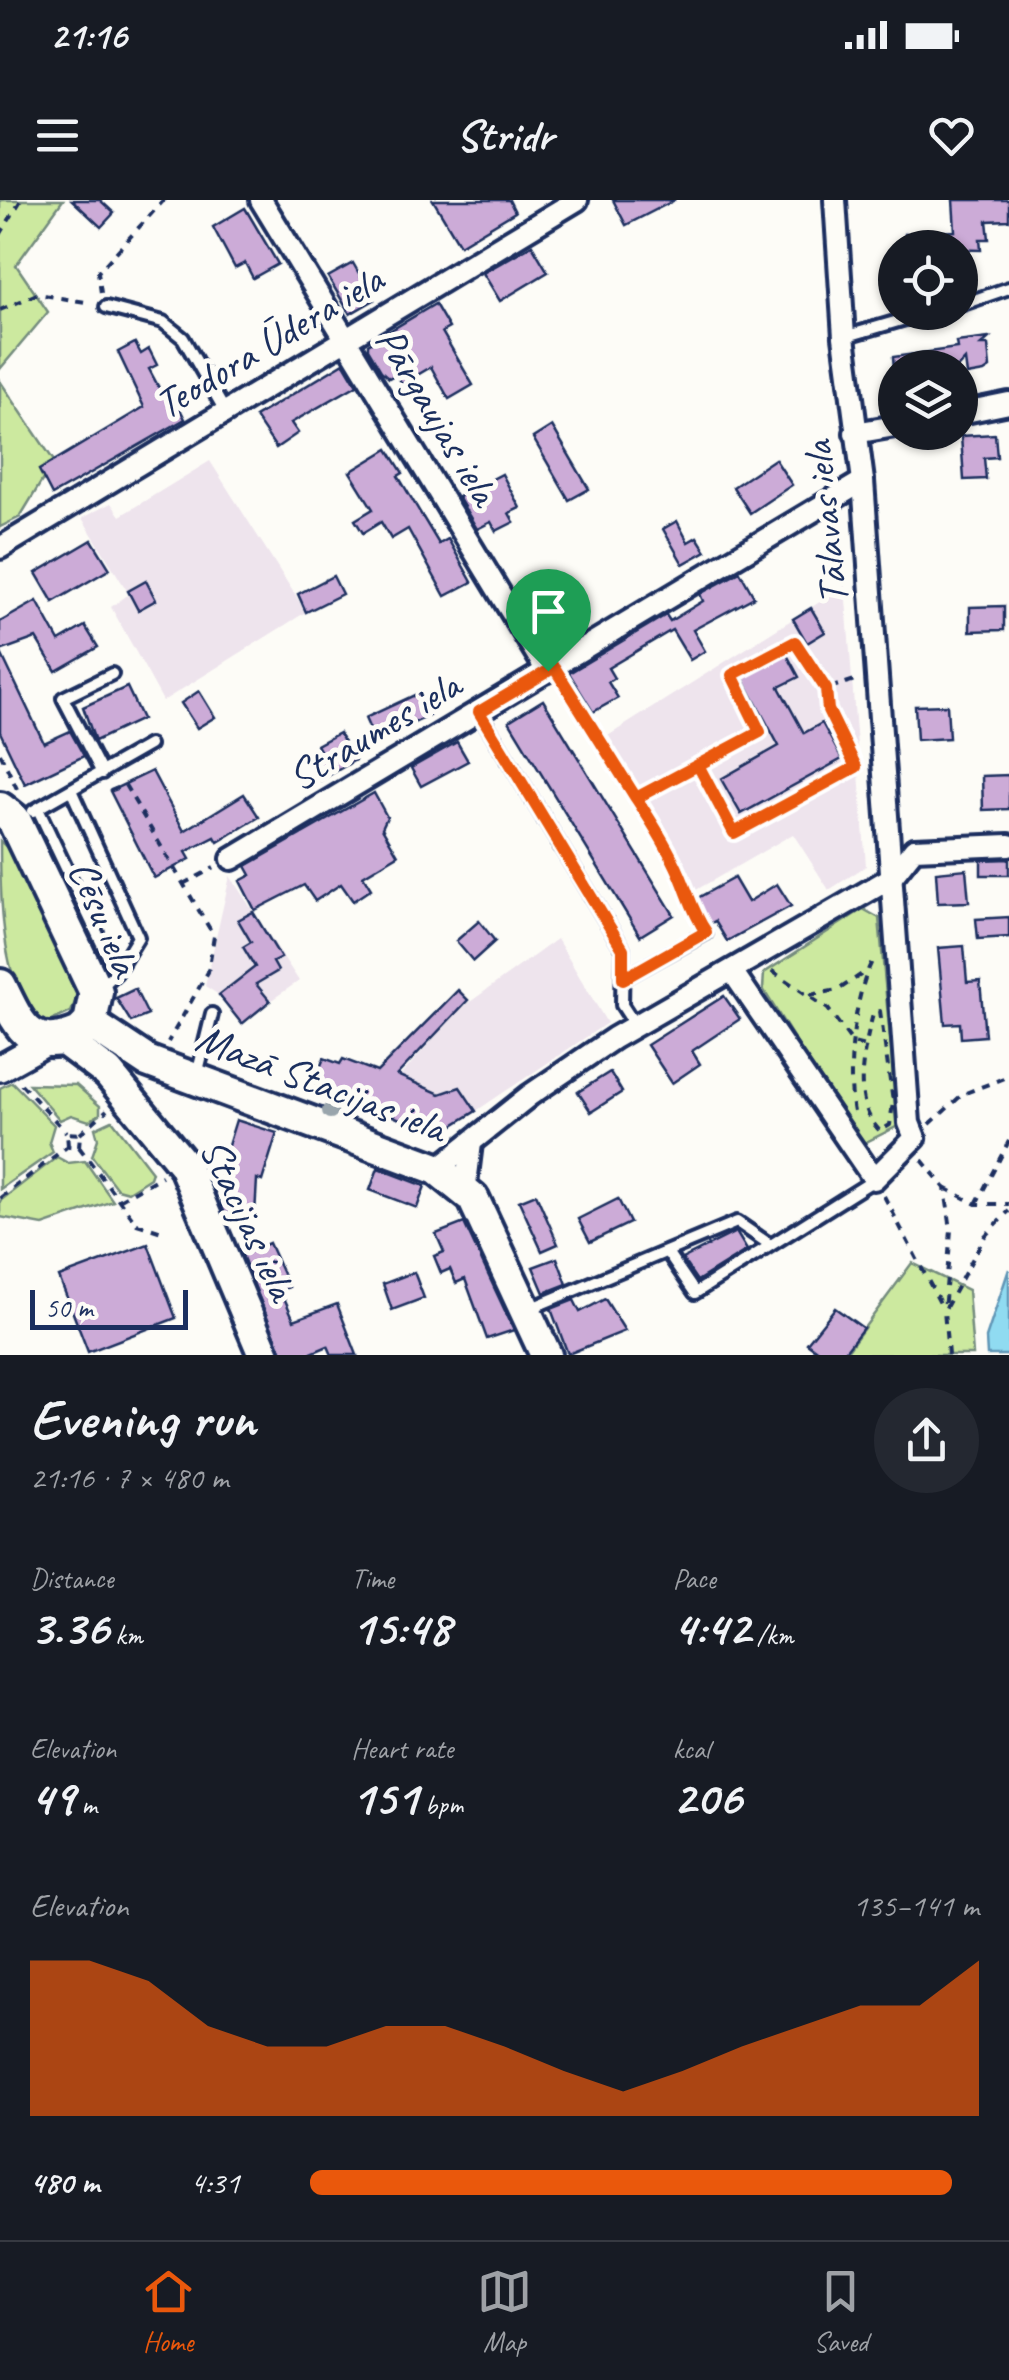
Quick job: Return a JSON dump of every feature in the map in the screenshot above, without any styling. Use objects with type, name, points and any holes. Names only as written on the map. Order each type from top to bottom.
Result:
[{"type":"main road","name":"Cēsu iela","points":[[18,809],[49,1011]]},
{"type":"main road","name":"Mazā Stacijas iela","points":[[49,1011],[196,1080],[437,1169],[473,1198],[546,1355]]},
{"type":"main road","name":"Stacijas iela","points":[[49,1011],[108,1074],[184,1166],[264,1355]]},
{"type":"street","name":"Pārgaujas iela","points":[[261,200],[551,669]]},
{"type":"street","name":"Teodora Ūdera iela","points":[[0,548],[577,200]]},
{"type":"street","name":"Tālavas iela","points":[[835,200],[844,336],[863,481],[909,1122],[915,1138]]},
{"type":"street","points":[[978,409],[1009,403]]},
{"type":"street","points":[[855,434],[878,429]]},
{"type":"street","name":"Straumes iela","points":[[232,859],[863,481]]},
{"type":"street","points":[[437,1169],[530,1095],[636,1025],[891,878],[914,848],[1009,845]]},
{"type":"street","points":[[732,970],[874,1179],[915,1138]]},
{"type":"street","points":[[7,1073],[49,1011]]},
{"type":"street","points":[[465,1192],[471,1143]]},
{"type":"lane","points":[[978,298],[1009,288]]},
{"type":"lane","points":[[106,306],[162,322],[183,338],[226,412]]},
{"type":"lane","points":[[844,336],[878,326]]},
{"type":"lane","points":[[102,773],[63,698],[112,674]]},
{"type":"lane","points":[[479,712],[623,949],[622,1005],[636,1025]]},
{"type":"lane","points":[[18,809],[72,790],[149,745]]},
{"type":"lane","points":[[49,1011],[138,937],[72,790]]},
{"type":"lane","points":[[623,979],[706,932]]},
{"type":"lane","points":[[196,1080],[212,1014]]},
{"type":"lane","points":[[667,1252],[696,1293],[874,1179]]},
{"type":"lane","points":[[526,1310],[738,1222],[769,1244]]},
{"type":"path","points":[[0,235],[21,200]]},
{"type":"path","points":[[0,310],[36,294],[106,306],[98,272],[164,200]]},
{"type":"path","points":[[636,798],[760,732],[732,675],[795,642],[826,689],[828,710],[856,767]]},
{"type":"path","points":[[551,669],[656,828],[682,878],[687,903],[706,932]]},
{"type":"path","points":[[826,689],[858,678]]},
{"type":"path","points":[[0,753],[18,809]]},
{"type":"path","points":[[698,765],[734,833],[856,767],[865,766]]},
{"type":"path","points":[[110,791],[125,785],[214,936],[213,962],[196,1000],[162,1050]]},
{"type":"path","points":[[181,885],[232,859]]},
{"type":"path","points":[[860,1159],[852,1104],[854,1044],[865,972],[876,954],[888,948]]},
{"type":"path","points":[[766,964],[778,979],[828,1009],[854,1044],[865,1046]]},
{"type":"path","points":[[810,995],[838,990],[865,972]]},
{"type":"path","points":[[880,1011],[893,1102],[890,1125],[880,1130],[870,1120],[862,1088],[865,1046],[873,1014],[880,1011]]},
{"type":"path","points":[[7,1073],[67,1133],[68,1146]]},
{"type":"path","points":[[1009,1076],[963,1094],[915,1138],[923,1163],[945,1188],[976,1204],[1009,1208]]},
{"type":"path","points":[[112,1105],[80,1134],[79,1147],[137,1224],[165,1233]]},
{"type":"path","points":[[67,1133],[80,1134]]},
{"type":"path","points":[[976,1204],[1009,1142]]},
{"type":"path","points":[[0,1198],[68,1146],[79,1147]]},
{"type":"path","points":[[119,1200],[162,1176]]},
{"type":"path","points":[[874,1179],[944,1311]]},
{"type":"path","points":[[945,1188],[950,1230],[944,1311],[948,1355]]},
{"type":"path","points":[[944,1311],[975,1251],[1009,1208]]},
{"type":"shaded area","points":[[210,461],[306,612],[163,701],[111,607],[129,594],[82,518],[111,503],[120,516]]},
{"type":"shaded area","points":[[845,586],[866,866],[829,890],[793,834],[696,890],[603,739]]},
{"type":"shaded area","points":[[230,876],[299,981],[270,1001],[248,973],[219,995],[205,986]]},
{"type":"shaded area","points":[[557,939],[607,1023],[476,1111],[461,1087],[445,1091],[447,1095],[442,1099],[393,1084],[459,1010]]},
{"type":"green space","points":[[0,200],[63,200],[16,265],[48,312],[0,369]]},
{"type":"green space","points":[[0,381],[54,461],[20,517],[0,527]]},
{"type":"green space","points":[[0,841],[12,852],[76,985],[77,997],[71,1012],[49,1022],[33,1012],[12,972],[3,916]]},
{"type":"green space","points":[[863,909],[879,918],[898,1126],[860,1145],[763,989],[764,973]]},
{"type":"green space","points":[[12,1082],[54,1125],[49,1142],[53,1152],[0,1189],[0,1088]]},
{"type":"green space","points":[[29,1084],[76,1085],[100,1106],[100,1114],[89,1121],[71,1115],[60,1120]]},
{"type":"green space","points":[[112,1120],[152,1172],[150,1178],[128,1192],[117,1189],[92,1156],[98,1139],[95,1128]]},
{"type":"green space","points":[[57,1157],[68,1163],[85,1161],[113,1201],[43,1225],[0,1217],[0,1201]]},
{"type":"green space","points":[[912,1263],[968,1290],[973,1355],[844,1355]]},
{"type":"water","points":[[1009,1269],[1009,1355],[987,1355],[986,1338]]},
{"type":"building","points":[[72,200],[100,200],[114,213],[101,227]]},
{"type":"building","points":[[433,200],[509,200],[515,212],[460,245]]},
{"type":"building","points":[[613,200],[675,200],[626,225]]},
{"type":"building","points":[[953,200],[1009,200],[1009,220],[987,221],[989,239],[980,239],[981,250],[978,230],[955,230]]},
{"type":"building","points":[[245,208],[278,264],[253,278],[245,263],[235,268],[213,227]]},
{"type":"building","points":[[532,245],[548,272],[500,301],[483,273]]},
{"type":"building","points":[[353,263],[374,300],[350,314],[328,277]]},
{"type":"building","points":[[435,304],[449,328],[442,332],[473,385],[449,399],[431,367],[402,384],[396,374],[389,378],[381,371],[368,349],[368,344]]},
{"type":"building","points":[[989,338],[981,345],[988,345],[990,368],[978,373],[978,350],[943,350],[957,348],[956,342]]},
{"type":"building","points":[[135,343],[141,354],[149,349],[157,365],[149,369],[164,397],[172,393],[185,419],[52,495],[39,470],[144,407],[118,352]]},
{"type":"building","points":[[344,363],[357,385],[291,423],[298,433],[276,448],[255,417]]},
{"type":"building","points":[[552,426],[589,489],[569,500],[533,438]]},
{"type":"building","points":[[995,434],[997,457],[984,458],[986,479],[964,480],[962,450],[978,450],[978,435]]},
{"type":"building","points":[[388,449],[403,473],[398,476],[439,544],[448,539],[472,582],[445,596],[408,529],[391,539],[381,522],[363,533],[355,520],[373,509],[350,472]]},
{"type":"building","points":[[775,459],[792,485],[750,513],[733,487]]},
{"type":"building","points":[[502,474],[520,508],[509,513],[514,522],[496,531],[491,522],[477,529],[458,497]]},
{"type":"building","points":[[677,521],[688,542],[697,537],[706,551],[683,564],[663,529]]},
{"type":"building","points":[[92,540],[110,569],[53,602],[36,573]]},
{"type":"building","points":[[740,572],[754,597],[693,630],[705,651],[690,660],[672,630],[608,668],[614,678],[608,682],[618,698],[593,712],[569,673],[666,615],[670,621],[703,601],[700,594]]},
{"type":"building","points":[[333,576],[342,594],[306,612],[298,594]]},
{"type":"building","points":[[146,581],[156,600],[138,610],[128,591]]},
{"type":"building","points":[[37,601],[59,641],[85,626],[98,647],[56,671],[36,638],[0,651],[0,622]]},
{"type":"building","points":[[1004,606],[1004,630],[970,631],[970,607]]},
{"type":"building","points":[[811,608],[825,632],[807,643],[793,619]]},
{"type":"building","points":[[0,651],[44,743],[70,731],[84,756],[25,784],[0,732]]},
{"type":"building","points":[[785,651],[799,677],[779,687],[804,733],[822,723],[842,759],[741,814],[721,779],[779,746],[741,675]]},
{"type":"building","points":[[127,687],[142,719],[95,741],[83,707]]},
{"type":"building","points":[[199,691],[215,717],[197,728],[181,703]]},
{"type":"building","points":[[419,693],[429,716],[375,741],[365,718]]},
{"type":"building","points":[[543,700],[674,915],[640,936],[509,721]]},
{"type":"building","points":[[947,705],[949,738],[917,740],[915,706]]},
{"type":"building","points":[[339,733],[355,760],[321,780],[308,757],[320,750],[317,745]]},
{"type":"building","points":[[457,742],[468,761],[421,786],[411,768]]},
{"type":"building","points":[[152,771],[184,831],[244,794],[259,817],[218,842],[215,837],[186,852],[190,859],[154,878],[110,791]]},
{"type":"building","points":[[1009,775],[1009,809],[983,810],[982,776]]},
{"type":"building","points":[[374,793],[387,817],[382,828],[398,855],[363,876],[371,889],[353,901],[341,884],[315,901],[304,885],[255,910],[240,881],[251,875],[246,866]]},
{"type":"building","points":[[1009,859],[1009,875],[981,875],[981,860]]},
{"type":"building","points":[[966,869],[969,902],[938,903],[936,872]]},
{"type":"building","points":[[734,878],[748,902],[777,884],[791,906],[727,941],[715,921],[708,925],[694,900]]},
{"type":"building","points":[[253,912],[281,958],[273,962],[278,971],[256,984],[270,1001],[242,1024],[219,995],[255,967],[243,947],[251,942],[238,920]]},
{"type":"building","points":[[1009,917],[1009,937],[978,939],[976,919]]},
{"type":"building","points":[[479,921],[495,941],[473,961],[456,941]]},
{"type":"building","points":[[964,946],[967,982],[980,981],[985,1036],[961,1038],[960,1023],[945,1024],[938,948]]},
{"type":"building","points":[[135,989],[148,1015],[131,1022],[116,998]]},
{"type":"building","points":[[458,990],[468,1000],[397,1075],[440,1094],[460,1087],[476,1111],[437,1135],[314,1082],[324,1058],[340,1064],[343,1059],[377,1072]]},
{"type":"building","points":[[724,996],[740,1019],[692,1051],[700,1064],[672,1083],[647,1045]]},
{"type":"building","points":[[610,1072],[622,1092],[591,1112],[578,1092]]},
{"type":"building","points":[[236,1120],[277,1133],[262,1181],[257,1179],[255,1215],[225,1213],[222,1207],[221,1168]]},
{"type":"building","points":[[378,1168],[425,1186],[417,1208],[370,1190]]},
{"type":"building","points":[[536,1194],[558,1244],[542,1251],[519,1201]]},
{"type":"building","points":[[618,1199],[630,1223],[590,1242],[578,1219]]},
{"type":"building","points":[[464,1223],[514,1330],[487,1339],[465,1279],[456,1283],[450,1269],[441,1273],[434,1256],[444,1252],[436,1234]]},
{"type":"building","points":[[736,1232],[747,1250],[697,1281],[682,1259]]},
{"type":"building","points":[[269,1243],[289,1287],[281,1291],[294,1320],[337,1304],[357,1355],[332,1355],[328,1346],[307,1355],[282,1355],[242,1255]]},
{"type":"building","points":[[148,1244],[176,1318],[88,1352],[59,1277]]},
{"type":"building","points":[[557,1258],[567,1284],[544,1293],[533,1267]]},
{"type":"building","points":[[414,1272],[424,1298],[392,1310],[383,1284]]},
{"type":"building","points":[[605,1299],[625,1331],[568,1354],[551,1309],[574,1300],[580,1312]]},
{"type":"building","points":[[835,1308],[863,1328],[842,1355],[823,1355],[807,1343]]},
{"type":"route","points":[[548,671],[479,712],[623,949],[623,979],[706,932],[687,903],[682,878],[656,828],[636,798],[698,765],[760,732],[732,675],[795,642],[826,689],[828,710],[856,767],[734,833],[698,765],[636,798],[554,667],[548,671]]}]
